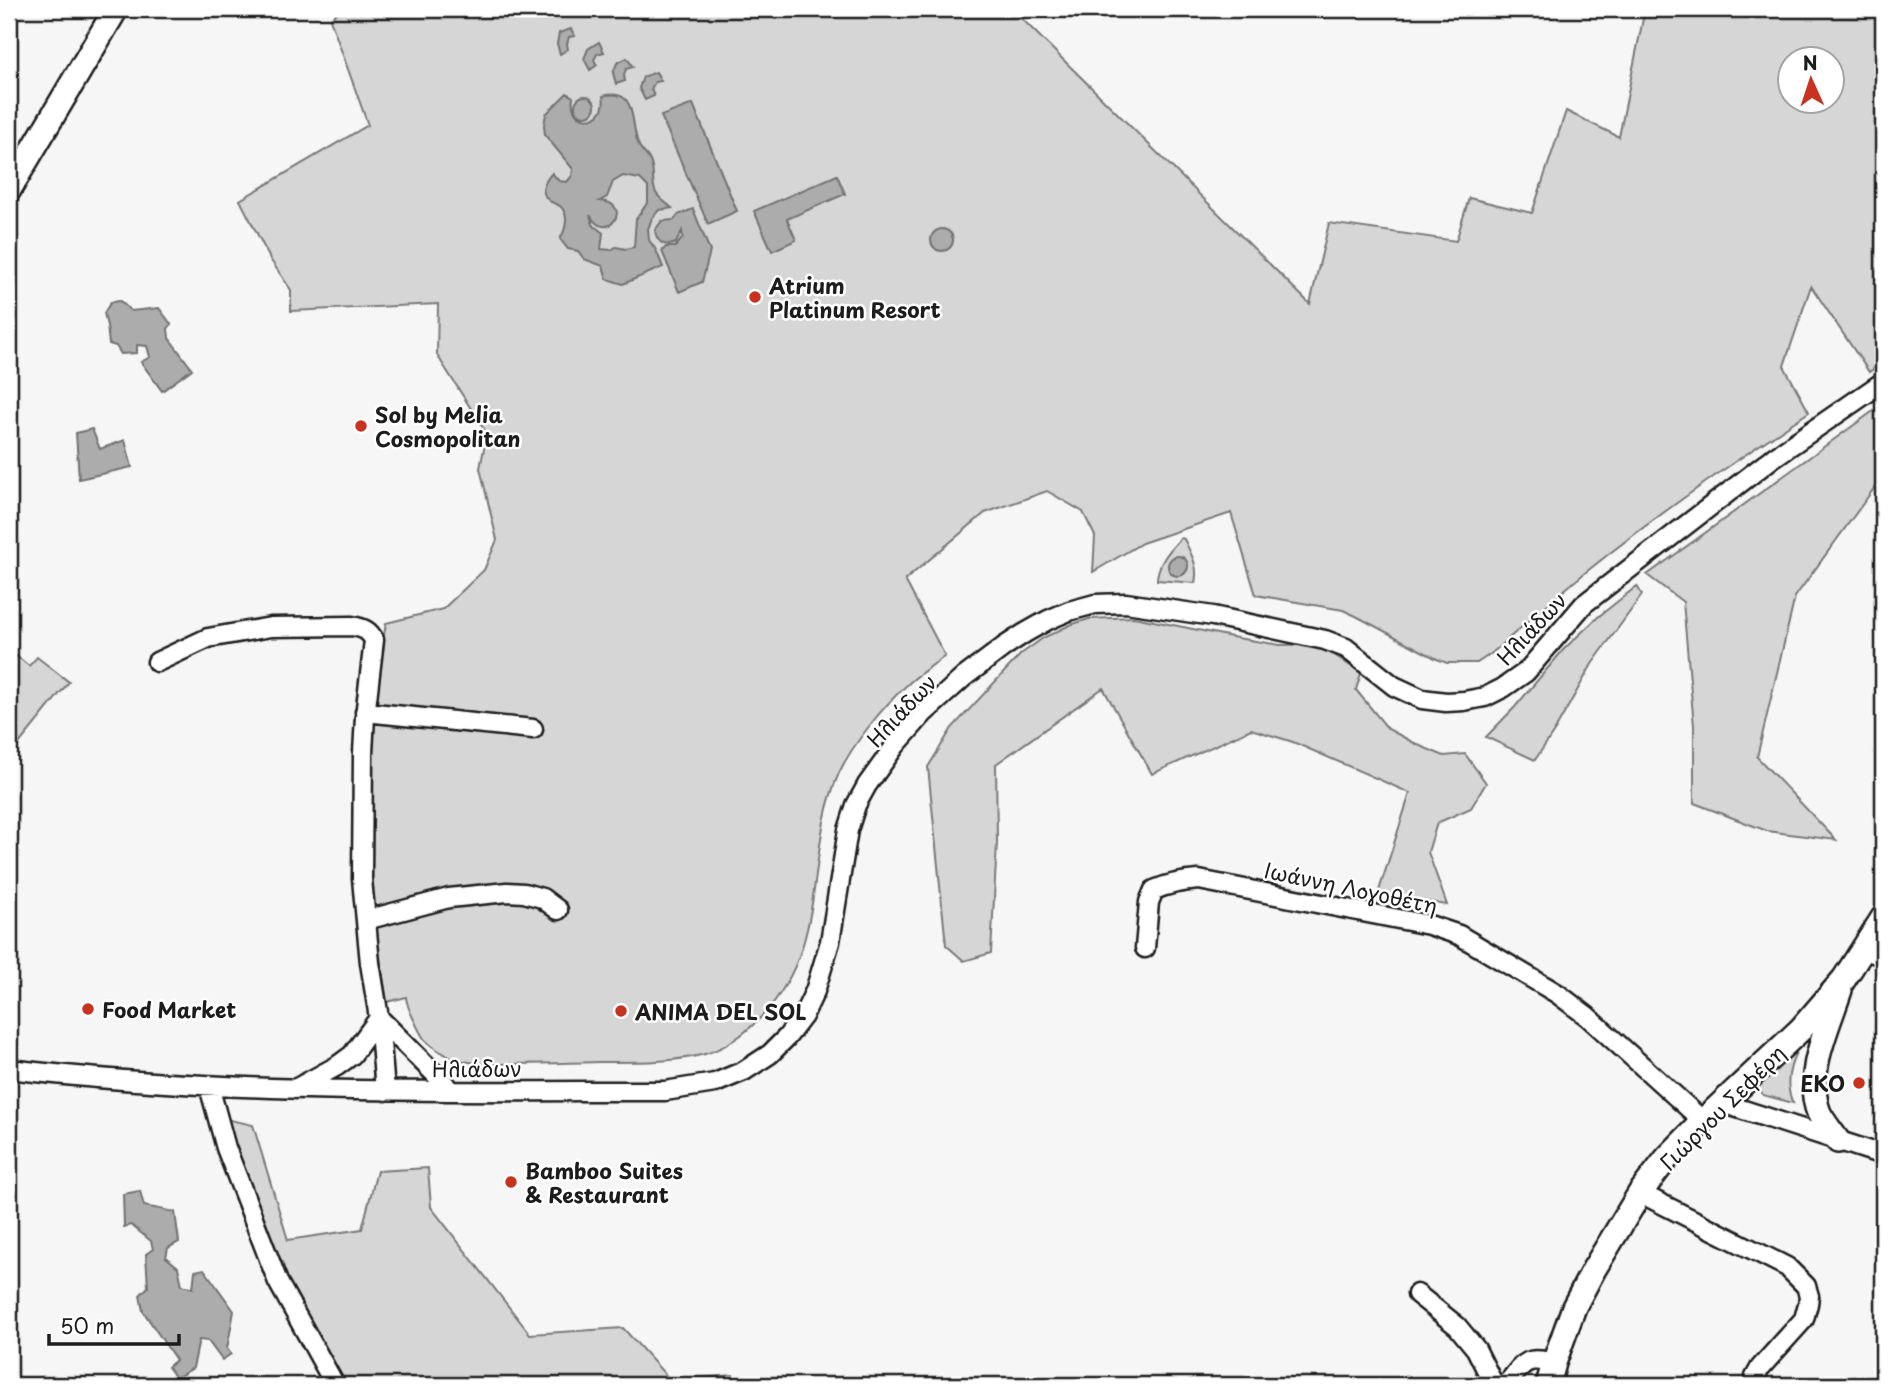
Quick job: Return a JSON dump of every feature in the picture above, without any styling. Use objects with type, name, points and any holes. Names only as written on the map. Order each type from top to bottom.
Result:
[{"type":"main road","points":[[9,190],[116,9]]},
{"type":"main road","name":"Γιώργου Σεφέρη","points":[[1551,1374],[1574,1307],[1640,1193],[1667,1158],[1801,1029],[1844,979],[1873,953],[1883,918]]},
{"type":"main road","points":[[1838,1141],[1821,1117],[1816,1104],[1814,1075],[1844,979]]},
{"type":"street","name":"Ηλιάδων","points":[[9,1069],[131,1082],[294,1090],[664,1091],[715,1083],[744,1071],[770,1054],[803,1016],[815,991],[830,942],[848,830],[856,805],[880,765],[923,713],[1005,646],[1069,611],[1095,604],[1126,603],[1213,616],[1325,640],[1346,648],[1394,686],[1422,699],[1446,702],[1485,696],[1503,688],[1526,672],[1584,604],[1774,457],[1883,382]]},
{"type":"street","points":[[158,662],[208,638],[271,626],[352,626],[363,628],[374,640],[365,712],[362,879],[385,1091]]},
{"type":"street","points":[[365,712],[533,729]]},
{"type":"street","name":"Ιωάννη Λογοθέτη","points":[[1145,948],[1149,902],[1154,890],[1186,881],[1199,880],[1429,925],[1459,935],[1558,994],[1587,1016],[1703,1121]]},
{"type":"street","points":[[366,920],[449,898],[507,892],[542,898],[558,910]]},
{"type":"street","points":[[379,1018],[452,1091]]},
{"type":"street","points":[[294,1090],[352,1055],[379,1018]]},
{"type":"street","points":[[209,1086],[226,1148],[278,1282],[335,1385]]},
{"type":"street","points":[[1722,1103],[1883,1154]]},
{"type":"street","points":[[1640,1193],[1787,1267],[1806,1286],[1809,1296],[1804,1319],[1760,1368],[1755,1377],[1755,1385]]},
{"type":"street","points":[[1417,1294],[1462,1332],[1476,1349],[1497,1385],[1508,1383],[1529,1360],[1536,1360],[1551,1374]]},
{"type":"shaded area","points":[[341,9],[1012,9],[1310,304],[1329,223],[1456,241],[1469,198],[1532,213],[1566,111],[1619,137],[1645,9],[1883,9],[1883,362],[1869,372],[1811,286],[1784,366],[1809,412],[1640,530],[1477,663],[1447,663],[1343,610],[1256,595],[1231,513],[1142,543],[1093,572],[1095,536],[1083,512],[1047,491],[985,513],[905,580],[945,656],[916,677],[888,703],[860,738],[839,773],[821,835],[813,898],[798,959],[784,988],[762,1016],[721,1048],[679,1059],[484,1064],[448,1056],[425,1040],[409,1010],[406,997],[387,1002],[371,900],[369,725],[386,623],[443,609],[484,570],[497,540],[480,468],[487,434],[437,355],[438,304],[291,311],[291,290],[270,259],[240,200],[368,125],[330,19]]},
{"type":"shaded area","points":[[571,29],[575,36],[569,37],[568,49],[560,54],[557,44],[559,33]]},
{"type":"shaded area","points":[[599,42],[604,52],[597,54],[594,60],[597,65],[590,70],[584,59],[588,49]]},
{"type":"shaded area","points":[[627,58],[633,67],[626,69],[625,81],[616,84],[613,73],[617,63]]},
{"type":"shaded area","points":[[656,72],[661,81],[655,82],[651,89],[654,96],[645,100],[639,88],[643,77]]},
{"type":"shaded area","points":[[567,93],[573,97],[576,114],[588,119],[600,113],[603,96],[622,97],[627,102],[639,146],[651,165],[656,193],[672,208],[659,210],[648,229],[649,240],[663,267],[623,284],[607,279],[603,266],[584,259],[578,251],[568,249],[560,239],[565,228],[564,211],[547,199],[543,191],[552,173],[559,181],[567,182],[573,169],[545,135],[546,114]],"holes":[[[623,176],[640,179],[648,187],[648,202],[636,219],[634,247],[601,249],[603,233],[593,225],[590,215],[597,223],[610,225],[617,214],[616,208],[610,203],[600,201],[607,197],[613,182]]]},
{"type":"shaded area","points":[[585,96],[592,99],[595,106],[592,113],[585,116],[578,113],[575,106],[578,99]]},
{"type":"shaded area","points":[[693,104],[737,211],[708,224],[661,116]]},
{"type":"shaded area","points":[[837,175],[845,194],[787,219],[796,240],[772,251],[754,211]]},
{"type":"shaded area","points":[[693,209],[710,251],[702,282],[679,292],[662,251],[666,247],[675,247],[683,238],[682,231],[676,243],[668,245],[659,241],[655,230],[662,221],[674,220],[678,215]]},
{"type":"shaded area","points":[[942,229],[950,232],[953,240],[950,248],[942,251],[934,248],[931,240],[934,232]]},
{"type":"shaded area","points":[[120,301],[131,311],[159,308],[171,324],[168,329],[169,338],[192,369],[162,391],[141,362],[150,357],[147,346],[137,345],[137,353],[121,354],[116,346],[109,344],[104,313],[111,302]]},
{"type":"shaded area","points":[[1883,404],[1883,476],[1795,597],[1757,757],[1836,840],[1767,831],[1694,803],[1694,726],[1683,602],[1647,575]]},
{"type":"shaded area","points":[[92,429],[100,449],[125,440],[132,467],[79,479],[76,433]]},
{"type":"shaded area","points":[[1181,538],[1194,560],[1195,583],[1157,580],[1162,563]]},
{"type":"shaded area","points":[[1178,556],[1185,559],[1188,566],[1185,573],[1178,576],[1171,573],[1168,566],[1171,559]]},
{"type":"shaded area","points":[[1637,586],[1642,595],[1592,664],[1535,760],[1486,737],[1564,649]]},
{"type":"shaded area","points":[[1134,617],[1280,645],[1318,644],[1361,673],[1356,690],[1388,729],[1444,756],[1465,754],[1486,783],[1471,808],[1437,823],[1428,852],[1447,905],[1378,894],[1410,793],[1293,742],[1251,729],[1152,774],[1103,688],[996,764],[997,843],[991,953],[964,961],[946,945],[928,767],[952,728],[1021,654],[1043,638],[1070,625],[1089,619]]},
{"type":"shaded area","points":[[9,650],[29,666],[37,657],[69,682],[14,750],[9,746]]},
{"type":"shaded area","points":[[1804,1033],[1793,1058],[1789,1076],[1788,1085],[1793,1103],[1763,1095],[1758,1082]]},
{"type":"shaded area","points":[[212,1116],[253,1125],[288,1240],[362,1229],[377,1171],[428,1168],[431,1207],[530,1334],[623,1328],[671,1381],[733,1375],[745,1385],[344,1385],[283,1287]]},
{"type":"shaded area","points":[[140,1191],[144,1206],[175,1212],[179,1242],[168,1248],[166,1257],[178,1267],[182,1285],[193,1288],[195,1271],[204,1269],[234,1311],[227,1349],[231,1354],[222,1360],[208,1341],[199,1340],[193,1368],[176,1378],[168,1367],[176,1360],[143,1311],[140,1295],[148,1287],[146,1254],[153,1249],[151,1241],[131,1225],[124,1227],[123,1194]]},
{"type":"place","name":"Atrium Platinum Resort","points":[[755,297]]},
{"type":"place","name":"Sol by Melia Cosmopolitan","points":[[361,426]]},
{"type":"place","name":"Food Market","points":[[88,1009]]},
{"type":"place","name":"ANIMA DEL SOL","points":[[621,1011]]},
{"type":"place","name":"EKO","points":[[1859,1083]]},
{"type":"place","name":"Bamboo Suites & Restaurant","points":[[511,1182]]}]
